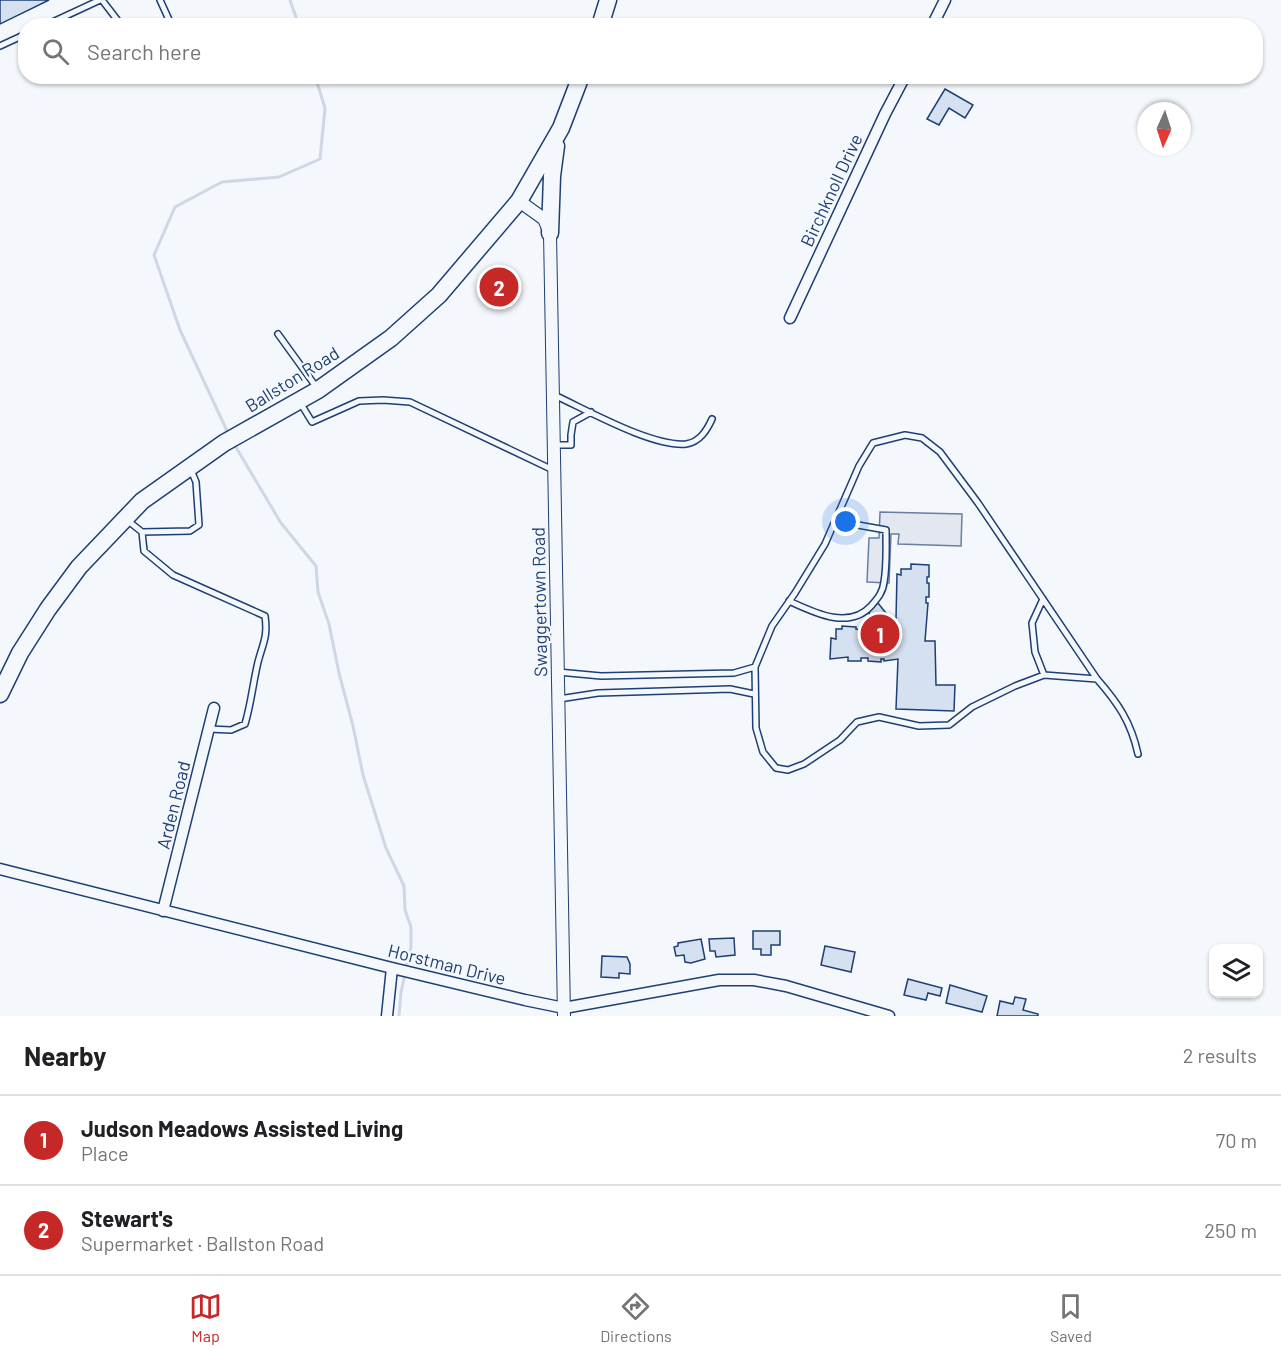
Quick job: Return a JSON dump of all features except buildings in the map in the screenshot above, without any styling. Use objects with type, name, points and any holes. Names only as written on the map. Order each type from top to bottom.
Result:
[{"type":"main road","points":[[602,18],[608,0]]},
{"type":"main road","name":"Ballston Road","points":[[0,694],[20,653],[48,609],[79,567],[142,501],[231,439],[318,390],[391,338],[418,314],[477,252],[519,201],[561,128],[578,84]]},
{"type":"main road","points":[[550,233],[554,154],[561,128]]},
{"type":"street","points":[[936,18],[945,0]]},
{"type":"street","name":"Birchknoll Drive","points":[[790,318],[901,84]]},
{"type":"street","points":[[519,201],[544,219],[550,233]]},
{"type":"street","name":"Swaggertown Road","points":[[550,233],[564,1012]]},
{"type":"street","name":"Arden Road","points":[[163,911],[214,708]]},
{"type":"street","name":"Horstman Drive","points":[[0,869],[564,1012],[718,980],[754,980],[786,986],[858,1011],[889,1016]]},
{"type":"street","points":[[387,1016],[392,968]]},
{"type":"lane","points":[[62,18],[101,0],[116,18]]},
{"type":"lane","points":[[160,0],[168,18]]},
{"type":"lane","points":[[0,46],[18,38]]},
{"type":"lane","points":[[278,334],[318,390]]},
{"type":"lane","points":[[553,394],[642,436],[666,442],[688,444],[706,432],[712,419]]},
{"type":"lane","points":[[300,401],[312,422],[359,401],[410,402],[554,471]]},
{"type":"lane","points":[[554,445],[572,445],[573,422],[591,412]]},
{"type":"lane","points":[[1097,679],[1044,675],[972,707],[949,725],[919,726],[879,717],[857,722],[831,746],[804,764],[788,770],[776,768],[763,752],[756,728],[755,667],[772,626],[825,544],[859,466],[873,443],[904,435],[922,438],[940,452],[978,503],[1097,679],[1116,701],[1133,732],[1138,754]]},
{"type":"lane","points":[[125,519],[142,532],[190,531],[199,525],[196,482],[189,467]]},
{"type":"lane","points":[[789,602],[828,617],[855,618],[868,610],[880,596],[884,583],[886,530],[858,525],[837,517]]},
{"type":"lane","points":[[142,532],[144,551],[173,575],[265,616],[267,632],[245,724],[231,730],[209,729]]},
{"type":"lane","points":[[1043,599],[1032,623],[1035,652],[1044,675]]},
{"type":"lane","points":[[558,672],[601,676],[734,673],[755,667]]},
{"type":"lane","points":[[559,699],[598,693],[730,689],[754,694]]},
{"type":"shaded area","points":[[880,512],[962,514],[961,546],[898,544],[899,534],[891,534],[889,583],[867,582],[869,538],[879,538]]},
{"type":"waterway","points":[[290,0],[296,18]]},
{"type":"waterway","points":[[228,433],[180,330],[154,255],[175,207],[222,182],[279,177],[320,159],[325,108],[318,84]]},
{"type":"waterway","points":[[234,444],[281,523],[316,566],[318,592],[329,624],[363,775],[386,848],[404,886],[405,910],[411,927],[411,947],[401,992],[399,1016]]},
{"type":"place","name":"Stewart's","points":[[499,287]]},
{"type":"place","name":"Judson Meadows Assisted Living","points":[[880,634]]}]
